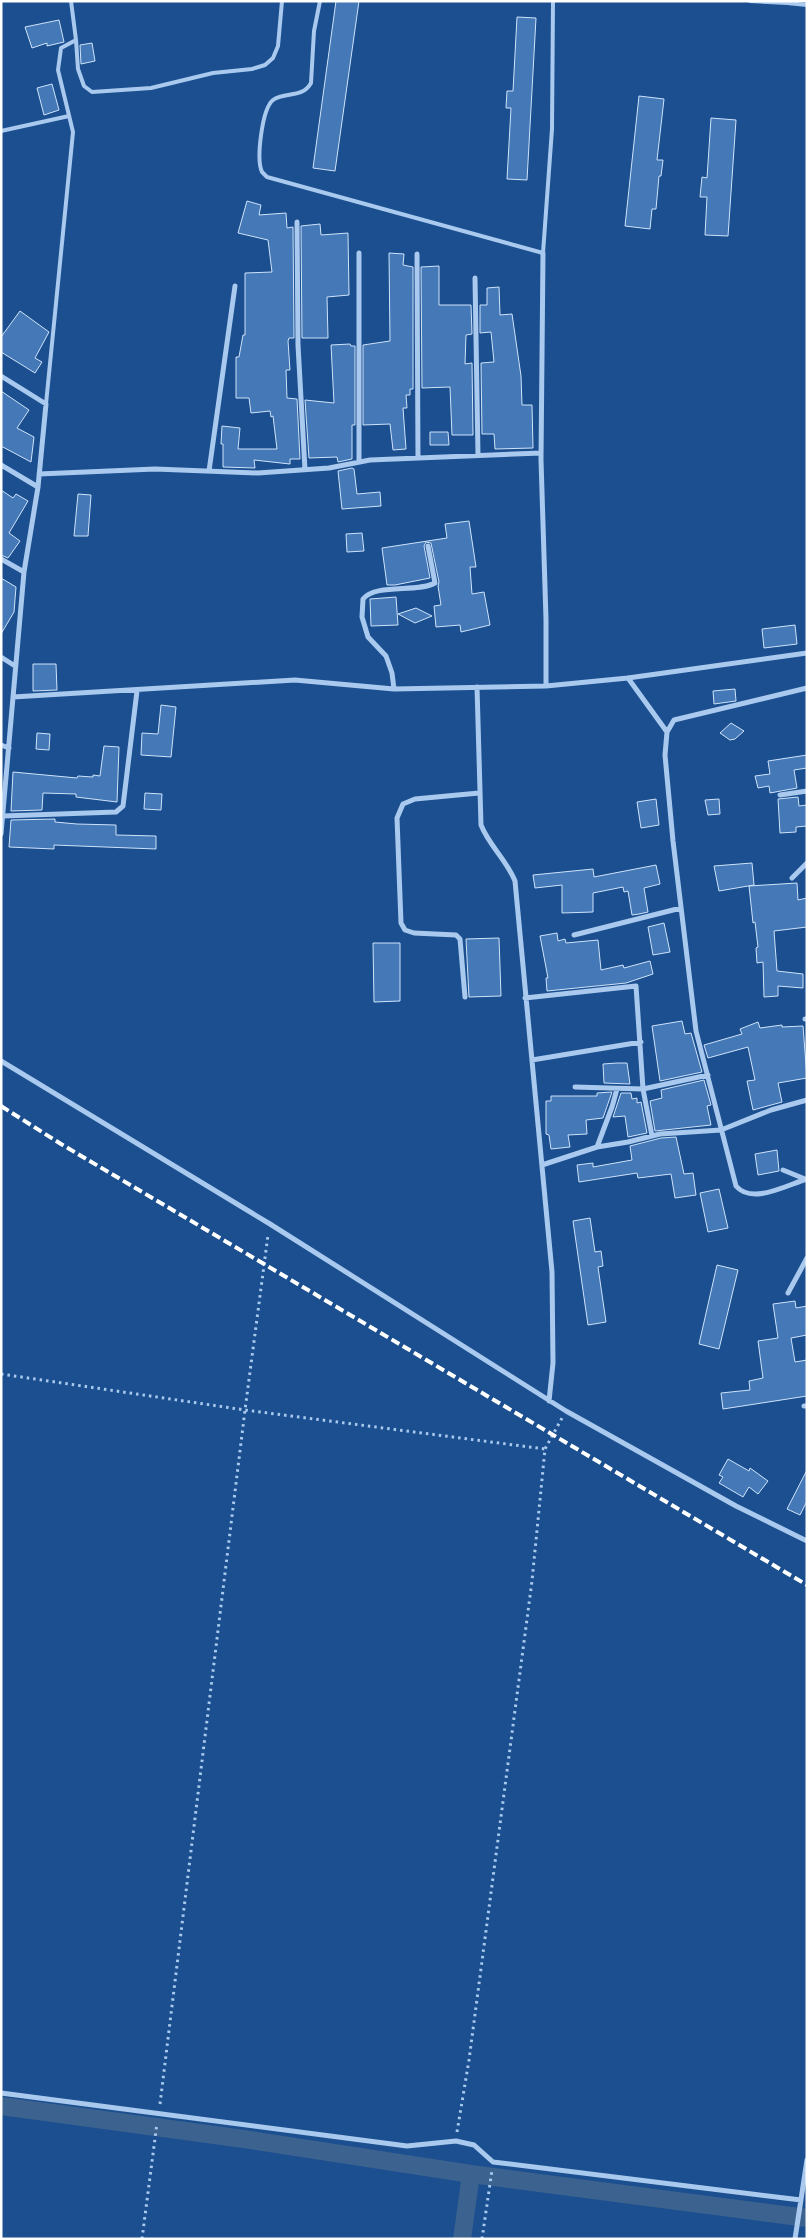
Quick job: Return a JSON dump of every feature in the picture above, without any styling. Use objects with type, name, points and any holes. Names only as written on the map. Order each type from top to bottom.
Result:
[{"type":"street","points":[[298,222],[298,363],[305,470]]},
{"type":"street","points":[[359,253],[359,462]]},
{"type":"street","points":[[544,253],[541,453],[546,686]]},
{"type":"street","points":[[417,254],[418,458]]},
{"type":"street","points":[[475,278],[478,455]]},
{"type":"street","points":[[209,471],[235,286]]},
{"type":"street","points":[[1,376],[46,404],[38,487],[24,572],[1,834]]},
{"type":"street","points":[[39,474],[155,469],[258,473],[329,468],[359,462],[541,453]]},
{"type":"street","points":[[1,465],[38,487]]},
{"type":"street","points":[[394,689],[392,673],[386,656],[368,637],[362,617],[363,599],[371,593],[435,583],[428,546]]},
{"type":"street","points":[[1,559],[24,572]]},
{"type":"street","points":[[12,697],[137,691],[295,680],[394,689],[546,686],[628,678],[807,653]]},
{"type":"street","points":[[1,657],[15,666]]},
{"type":"street","points":[[628,678],[667,732]]},
{"type":"street","points":[[477,687],[481,825],[487,840],[510,869],[515,881],[552,1272],[553,1363],[549,1401]]},
{"type":"street","points":[[806,1179],[755,1195],[741,1191],[736,1186],[696,1031],[665,756],[667,732],[674,720],[807,688]]},
{"type":"street","points":[[3,816],[116,812],[123,806],[137,691]]},
{"type":"street","points":[[1,746],[9,748]]},
{"type":"street","points":[[780,796],[807,791]]},
{"type":"street","points":[[465,997],[460,939],[456,935],[414,933],[405,930],[401,923],[397,818],[403,804],[416,799],[479,793]]},
{"type":"street","points":[[792,878],[807,863]]},
{"type":"street","points":[[574,935],[681,908]]},
{"type":"street","points":[[525,998],[636,986],[643,1090],[652,1136]]},
{"type":"street","points":[[532,1060],[641,1042]]},
{"type":"street","points":[[1,1061],[270,1224],[549,1401],[736,1506],[807,1542]]},
{"type":"street","points":[[575,1087],[643,1090],[708,1075]]},
{"type":"street","points":[[597,1147],[617,1089]]},
{"type":"street","points":[[542,1165],[597,1147],[652,1136],[721,1130],[771,1110],[807,1100]]},
{"type":"street","points":[[783,1170],[806,1179]]},
{"type":"street","points":[[788,1294],[807,1258]]},
{"type":"street","points":[[1,2093],[407,2146],[456,2141],[474,2145],[493,2162],[801,2200]]},
{"type":"street","points":[[795,2239],[807,2160]]},
{"type":"lane","points":[[71,1],[78,69],[84,86],[92,92],[151,88],[213,73],[252,69],[264,65],[273,58],[278,46],[282,1]]},
{"type":"lane","points":[[320,1],[314,31],[311,82],[308,88],[299,94],[274,99],[269,105],[265,114],[259,157],[262,172],[267,177],[544,253],[552,129],[553,1]]},
{"type":"lane","points":[[750,1],[787,2],[807,5]]},
{"type":"lane","points":[[46,404],[74,132],[58,70],[61,48],[76,40]]},
{"type":"lane","points":[[1,132],[69,116]]},
{"type":"path","points":[[142,2239],[245,1410],[270,1224]]},
{"type":"path","points":[[1,1374],[245,1410],[544,1449]]},
{"type":"path","points":[[456,2141],[469,2060],[532,1581],[544,1449],[566,1411]]},
{"type":"path","points":[[482,2239],[491,2178]]},
{"type":"building","points":[[336,1],[359,1],[335,171],[313,168]]},
{"type":"building","points":[[517,17],[536,18],[527,180],[507,179],[511,108],[506,108],[507,91],[513,91]]},
{"type":"building","points":[[59,20],[64,42],[47,46],[47,43],[32,48],[25,27]]},
{"type":"building","points":[[92,43],[95,61],[81,64],[80,45]]},
{"type":"building","points":[[52,84],[59,110],[44,115],[37,88]]},
{"type":"building","points":[[639,96],[664,99],[657,160],[663,160],[661,176],[659,176],[656,209],[652,209],[650,229],[625,226]]},
{"type":"building","points":[[711,118],[736,120],[728,236],[705,235],[707,197],[700,197],[702,177],[707,178]]},
{"type":"building","points":[[247,201],[261,205],[259,215],[286,213],[287,228],[293,227],[294,338],[289,338],[288,341],[290,370],[286,370],[287,398],[297,399],[300,459],[290,459],[290,464],[254,460],[255,468],[223,467],[223,444],[221,444],[222,426],[240,428],[238,449],[277,449],[273,416],[271,417],[270,411],[251,413],[249,398],[236,398],[236,357],[239,357],[243,335],[245,335],[245,273],[272,272],[268,240],[238,233]]},
{"type":"building","points":[[320,224],[321,235],[348,233],[349,295],[327,297],[328,338],[302,338],[301,226]]},
{"type":"building","points":[[389,253],[404,254],[403,265],[413,267],[413,389],[410,389],[410,395],[406,395],[407,408],[403,408],[406,449],[393,450],[390,424],[363,425],[363,345],[390,341]]},
{"type":"building","points":[[439,266],[439,305],[471,305],[472,334],[466,335],[465,364],[472,363],[473,435],[452,435],[450,387],[422,388],[421,267]]},
{"type":"building","points":[[499,287],[500,315],[512,314],[521,376],[522,405],[532,405],[533,448],[495,449],[494,434],[482,434],[481,363],[494,362],[491,332],[480,333],[480,305],[487,305],[487,288]]},
{"type":"building","points":[[20,311],[49,332],[35,358],[42,362],[35,373],[1,352],[1,337]]},
{"type":"building","points":[[350,344],[355,346],[355,425],[352,425],[352,459],[338,462],[337,457],[309,458],[305,400],[334,403],[331,345]]},
{"type":"building","points":[[1,391],[29,410],[17,428],[34,437],[31,462],[1,446]]},
{"type":"building","points":[[430,432],[448,432],[449,445],[430,445]]},
{"type":"building","points":[[354,469],[357,494],[380,492],[381,506],[342,509],[338,471]]},
{"type":"building","points":[[1,490],[13,498],[16,494],[28,501],[9,533],[20,541],[8,558],[1,555]]},
{"type":"building","points":[[78,494],[91,495],[88,536],[74,536]]},
{"type":"building","points":[[469,521],[476,567],[470,567],[472,594],[484,592],[490,625],[461,632],[460,625],[436,627],[434,606],[441,605],[439,582],[431,543],[426,542],[424,546],[430,578],[395,585],[387,585],[382,548],[447,538],[445,524]]},
{"type":"building","points":[[362,533],[364,551],[347,552],[346,534]]},
{"type":"building","points":[[1,578],[16,587],[14,612],[1,634]]},
{"type":"building","points":[[396,597],[398,625],[371,626],[370,599]]},
{"type":"building","points":[[416,608],[432,616],[415,623],[398,614]]},
{"type":"building","points":[[795,625],[797,644],[764,648],[762,629]]},
{"type":"building","points":[[33,664],[56,664],[57,690],[33,691]]},
{"type":"building","points":[[735,689],[736,701],[714,704],[713,691]]},
{"type":"building","points":[[161,705],[176,707],[171,757],[141,755],[142,733],[158,734]]},
{"type":"building","points":[[731,723],[744,731],[735,739],[730,740],[720,733]]},
{"type":"building","points":[[37,733],[50,734],[49,750],[36,749]]},
{"type":"building","points":[[104,746],[119,747],[117,802],[76,797],[76,794],[43,793],[42,810],[11,811],[13,772],[77,778],[78,776],[100,776]]},
{"type":"building","points":[[807,755],[807,768],[794,770],[797,788],[770,793],[769,786],[758,788],[755,776],[770,774],[768,761]]},
{"type":"building","points":[[145,793],[162,794],[161,810],[144,809]]},
{"type":"building","points":[[798,797],[799,806],[807,805],[807,826],[796,827],[796,832],[780,833],[778,799]]},
{"type":"building","points":[[656,799],[659,825],[641,828],[637,802]]},
{"type":"building","points":[[719,799],[720,814],[708,815],[705,800]]},
{"type":"building","points":[[55,819],[55,822],[116,825],[116,835],[156,836],[156,849],[54,845],[54,849],[9,847],[11,820]]},
{"type":"building","points":[[752,863],[754,885],[719,891],[714,866]]},
{"type":"building","points":[[656,865],[660,884],[644,888],[648,912],[632,915],[628,891],[624,892],[623,887],[593,893],[593,912],[562,913],[562,885],[535,888],[533,875],[593,869],[594,877]]},
{"type":"building","points":[[797,883],[798,900],[807,898],[807,927],[774,931],[777,971],[803,974],[803,988],[778,986],[778,996],[764,997],[763,962],[757,963],[756,948],[758,947],[749,886]]},
{"type":"building","points":[[664,923],[670,952],[653,955],[648,927]]},
{"type":"building","points":[[557,933],[558,941],[565,939],[566,943],[598,940],[601,970],[623,965],[624,968],[650,961],[653,974],[626,983],[547,991],[546,978],[548,978],[540,936]]},
{"type":"building","points":[[499,938],[501,996],[469,997],[466,939]]},
{"type":"building","points":[[373,943],[400,943],[400,1001],[374,1002]]},
{"type":"building","points":[[682,1021],[685,1034],[691,1033],[702,1072],[660,1081],[652,1026]]},
{"type":"building","points":[[758,1022],[760,1028],[782,1025],[782,1027],[803,1026],[807,1078],[778,1083],[782,1102],[753,1110],[747,1081],[755,1080],[748,1047],[708,1058],[704,1045],[742,1034],[740,1029]]},
{"type":"building","points":[[627,1063],[630,1084],[604,1083],[603,1064]]},
{"type":"building","points":[[704,1080],[711,1105],[707,1106],[711,1125],[655,1131],[650,1101],[662,1098],[661,1090]]},
{"type":"building","points":[[612,1092],[603,1118],[586,1120],[587,1134],[568,1135],[570,1147],[551,1149],[549,1135],[546,1134],[546,1101],[551,1101],[551,1096],[597,1096],[597,1093]]},
{"type":"building","points":[[621,1093],[631,1093],[632,1099],[637,1098],[637,1103],[641,1102],[647,1133],[628,1137],[625,1116],[613,1117]]},
{"type":"building","points":[[676,1137],[684,1174],[693,1173],[696,1195],[675,1198],[671,1174],[638,1178],[637,1173],[579,1182],[577,1165],[593,1163],[593,1167],[632,1160],[630,1146],[661,1138]]},
{"type":"building","points":[[777,1150],[779,1171],[758,1175],[755,1154]]},
{"type":"building","points":[[719,1189],[728,1228],[708,1232],[700,1193]]},
{"type":"building","points":[[590,1218],[595,1252],[601,1251],[603,1266],[598,1267],[606,1322],[588,1325],[573,1221]]},
{"type":"building","points":[[717,1265],[738,1270],[719,1349],[699,1344]]},
{"type":"building","points":[[795,1301],[796,1308],[807,1306],[807,1335],[791,1338],[795,1362],[807,1360],[807,1396],[723,1409],[721,1393],[750,1390],[749,1381],[763,1378],[758,1341],[778,1338],[773,1304]]},
{"type":"building","points":[[728,1459],[749,1471],[750,1468],[768,1481],[758,1494],[749,1487],[743,1497],[719,1483],[723,1477],[719,1475]]},
{"type":"building","points":[[807,1470],[807,1501],[800,1515],[787,1509]]},
{"type":"waterway","points":[[1,2106],[244,2139],[471,2174]]},
{"type":"waterway","points":[[462,2239],[471,2174],[807,2218]]},
{"type":"railway","points":[[1,1106],[61,1144],[807,1585]]}]
